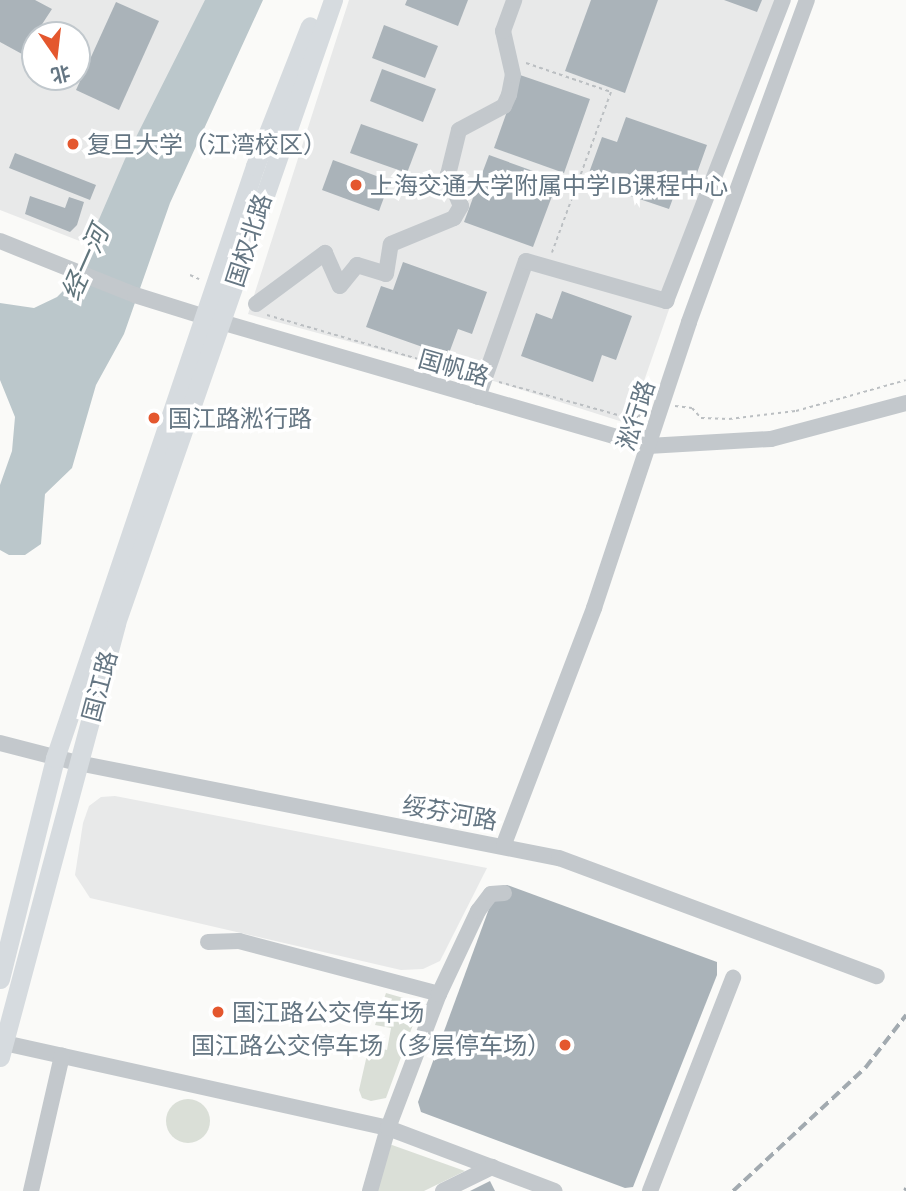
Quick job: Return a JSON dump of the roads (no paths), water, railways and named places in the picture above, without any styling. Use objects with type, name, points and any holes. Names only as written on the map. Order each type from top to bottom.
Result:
[{"type":"main road","name":"国权北路","points":[[213,319],[214,285],[320,0]]},
{"type":"main road","name":"国权北路","points":[[213,319],[333,0]]},
{"type":"main road","name":"国江路","points":[[0,979],[55,758],[213,319]]},
{"type":"main road","name":"国江路","points":[[1,1047],[116,623],[213,319]]},
{"type":"street","points":[[256,304],[325,253],[340,286],[357,265],[386,274],[391,244],[454,218],[461,206],[448,175],[452,151],[459,130],[503,106],[513,75],[503,31],[514,0]]},
{"type":"street","points":[[478,397],[526,261],[547,264],[666,301],[783,0]]},
{"type":"street","name":"淞行路","points":[[504,844],[594,608],[662,405],[807,0]]},
{"type":"street","name":"国帆路","points":[[0,241],[135,295],[648,446],[771,439],[906,403]]},
{"type":"street","name":"绥芬河路","points":[[0,743],[78,764],[504,844],[611,874],[877,976]]},
{"type":"street","points":[[31,856],[52,862]]},
{"type":"street","points":[[370,1191],[388,1128],[439,994],[478,911],[491,894],[504,893]]},
{"type":"street","points":[[208,942],[239,941],[439,994]]},
{"type":"street","points":[[650,1191],[733,978]]},
{"type":"street","points":[[1,1047],[62,1056],[388,1128],[555,1191]]},
{"type":"street","points":[[31,1191],[62,1056]]},
{"type":"street","points":[[443,1191],[492,1167]]},
{"type":"water","name":"经一河","points":[[205,0],[263,0],[170,203],[124,334],[96,385],[72,468],[45,494],[41,544],[25,555],[9,555],[0,550],[0,485],[12,451],[15,417],[0,380],[0,303],[34,308],[57,297],[72,282],[125,159]]},
{"type":"railway","points":[[733,1191],[865,1068],[906,1015]]},
{"type":"place","name":"复旦大学（江湾校区）","points":[[73,144]]},
{"type":"place","name":"上海交通大学附属中学IB课程中心","points":[[356,185]]},
{"type":"place","name":"国江路淞行路","points":[[154,418]]},
{"type":"place","name":"国江路公交停车场","points":[[218,1012]]},
{"type":"place","name":"国江路公交停车场（多层停车场）","points":[[565,1045]]}]
